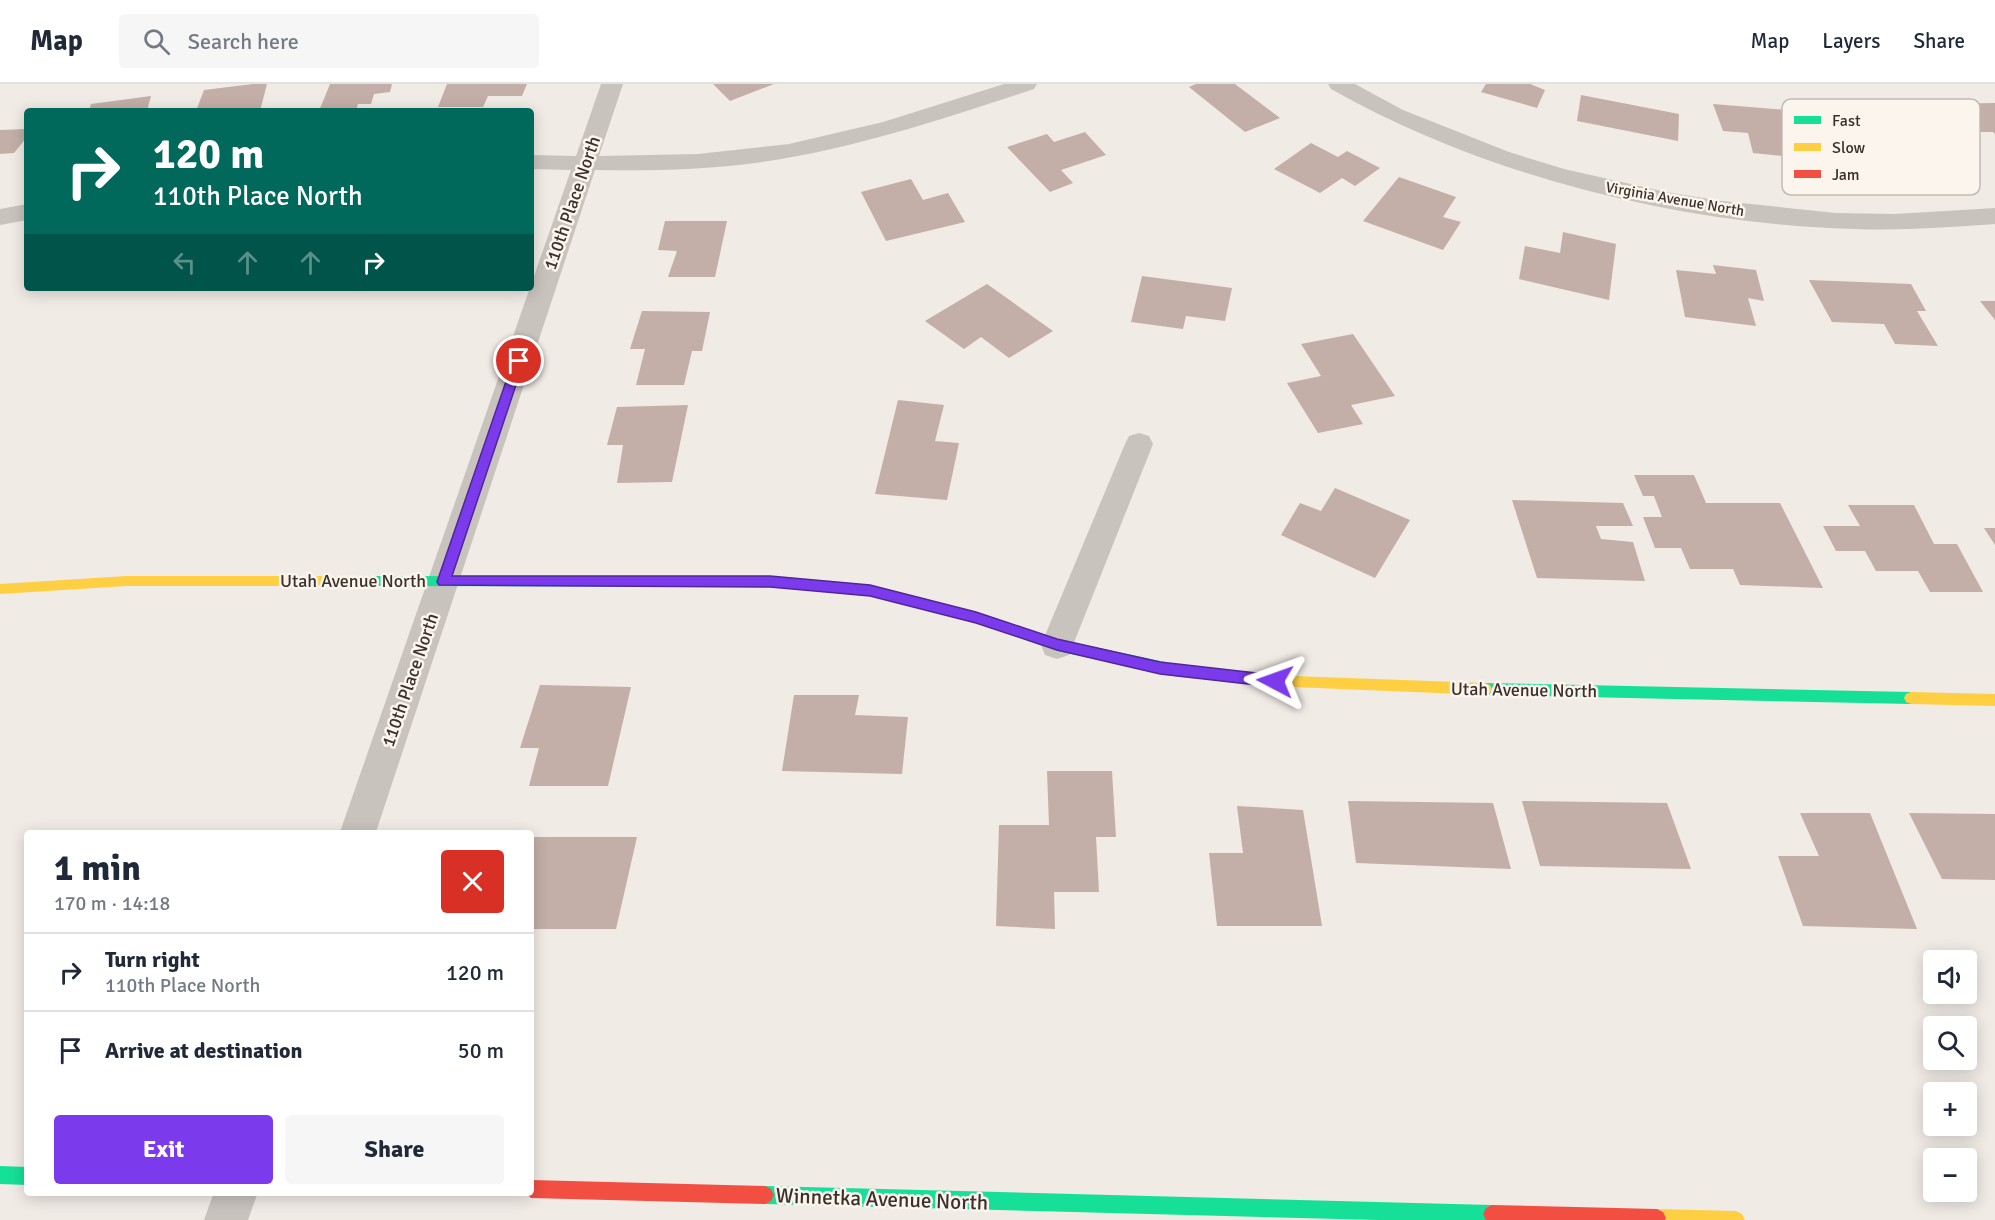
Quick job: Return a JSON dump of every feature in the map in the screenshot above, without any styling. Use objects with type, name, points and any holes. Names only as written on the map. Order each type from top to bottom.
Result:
[{"type":"street","name":"110th Place North","points":[[359,830],[612,84]]},
{"type":"street","points":[[534,162],[663,163],[753,156],[846,140],[1026,84]]},
{"type":"street","name":"Virginia Avenue North","points":[[1339,84],[1393,114],[1468,146],[1552,174],[1644,197],[1742,212],[1838,221],[1995,216]]},
{"type":"street","points":[[0,217],[24,213]]},
{"type":"street","points":[[1057,645],[1139,444]]},
{"type":"street","name":"Utah Avenue North","points":[[0,589],[126,581],[770,582],[870,590],[976,618],[1057,645],[1160,668],[1252,680],[1364,687],[1995,700]]},
{"type":"street","points":[[0,1175],[24,1176]]},
{"type":"street","name":"Winnetka Avenue North","points":[[534,1189],[1173,1214],[1736,1220]]},
{"type":"street","points":[[226,1220],[235,1196]]},
{"type":"building","points":[[267,84],[261,108],[197,108],[204,90]]},
{"type":"building","points":[[330,84],[392,84],[390,92],[374,94],[371,104],[358,104],[357,108],[320,108]]},
{"type":"building","points":[[447,84],[527,84],[522,96],[488,96],[483,107],[438,107]]},
{"type":"building","points":[[713,84],[774,84],[730,101]]},
{"type":"building","points":[[1196,84],[1235,84],[1280,118],[1245,132],[1189,87]]},
{"type":"building","points":[[1486,84],[1530,84],[1545,90],[1537,108],[1481,92]]},
{"type":"building","points":[[1581,95],[1679,114],[1678,141],[1577,121]]},
{"type":"building","points":[[151,96],[148,108],[90,108],[91,104]]},
{"type":"building","points":[[1980,103],[1995,103],[1995,134],[1980,132]]},
{"type":"building","points":[[1713,104],[1782,110],[1782,156],[1753,153],[1748,133],[1723,131]]},
{"type":"building","points":[[24,129],[24,141],[14,153],[0,154],[0,130]]},
{"type":"building","points":[[1085,132],[1106,155],[1061,170],[1073,183],[1050,192],[1007,147],[1047,134],[1054,142]]},
{"type":"building","points":[[1311,143],[1338,157],[1347,151],[1380,168],[1355,186],[1342,178],[1320,193],[1274,169]]},
{"type":"building","points":[[1399,177],[1456,197],[1443,217],[1461,222],[1443,250],[1363,221]]},
{"type":"building","points":[[911,179],[923,200],[948,193],[965,222],[886,241],[861,192]]},
{"type":"building","points":[[665,221],[727,221],[715,277],[668,277],[677,251],[658,250]]},
{"type":"building","points":[[1563,232],[1616,244],[1609,300],[1519,279],[1525,246],[1560,253]]},
{"type":"building","points":[[1713,265],[1756,270],[1764,301],[1748,298],[1756,326],[1685,317],[1676,270],[1716,274]]},
{"type":"building","points":[[1142,276],[1232,288],[1225,321],[1186,316],[1183,329],[1131,322]]},
{"type":"building","points":[[1809,280],[1911,284],[1926,311],[1917,311],[1938,346],[1895,344],[1884,324],[1832,322]]},
{"type":"building","points":[[987,284],[1053,331],[1009,358],[981,337],[964,349],[925,321]]},
{"type":"building","points":[[1980,301],[1995,301],[1995,320]]},
{"type":"building","points":[[642,311],[710,312],[702,351],[692,351],[684,385],[636,385],[645,349],[630,349]]},
{"type":"building","points":[[1353,334],[1395,396],[1351,405],[1363,424],[1318,433],[1287,383],[1321,376],[1301,344]]},
{"type":"building","points":[[898,400],[944,405],[935,441],[959,443],[947,500],[875,494]]},
{"type":"building","points":[[688,405],[672,482],[617,483],[623,445],[607,445],[617,407]]},
{"type":"building","points":[[1634,475],[1694,475],[1706,503],[1780,503],[1823,588],[1740,585],[1733,569],[1690,569],[1681,548],[1655,548],[1643,517],[1662,517],[1654,496],[1643,496]]},
{"type":"building","points":[[1335,488],[1410,520],[1375,578],[1281,535],[1300,503],[1321,511]]},
{"type":"building","points":[[1512,500],[1623,503],[1633,526],[1596,526],[1601,539],[1633,542],[1645,581],[1537,578]]},
{"type":"building","points":[[1848,505],[1914,505],[1934,544],[1957,544],[1983,592],[1930,592],[1918,571],[1876,571],[1865,551],[1836,551],[1823,526],[1860,526]]},
{"type":"building","points":[[1984,528],[1995,528],[1995,545]]},
{"type":"building","points":[[540,685],[631,687],[608,786],[529,786],[539,748],[520,748]]},
{"type":"building","points":[[794,695],[859,695],[855,715],[908,717],[902,774],[782,771]]},
{"type":"building","points":[[1047,771],[1112,771],[1116,837],[1096,837],[1099,892],[1054,892],[1055,929],[996,926],[999,825],[1049,825]]},
{"type":"building","points":[[1348,801],[1493,803],[1511,869],[1356,863]]},
{"type":"building","points":[[1522,801],[1667,803],[1691,869],[1540,866]]},
{"type":"building","points":[[1237,806],[1303,810],[1322,926],[1217,926],[1209,853],[1243,853]]},
{"type":"building","points":[[1800,813],[1870,813],[1917,929],[1803,926],[1778,856],[1819,856]]},
{"type":"building","points":[[1909,813],[1995,814],[1995,880],[1942,879]]},
{"type":"building","points":[[534,837],[637,837],[616,929],[534,929]]},
{"type":"traffic: fast","points":[[372,581],[770,582],[870,590],[977,618],[1057,645],[1179,671]]},
{"type":"traffic: fast","points":[[1485,689],[1911,698]]},
{"type":"traffic: fast","points":[[0,1175],[24,1176]]},
{"type":"traffic: fast","points":[[765,1195],[1492,1214]]},
{"type":"traffic: slow","points":[[0,589],[126,581],[372,581]]},
{"type":"traffic: slow","points":[[1179,671],[1293,682],[1485,689]]},
{"type":"traffic: slow","points":[[1911,698],[1995,700]]},
{"type":"traffic: slow","points":[[1657,1218],[1736,1220]]},
{"type":"traffic: jam","points":[[534,1189],[765,1195]]},
{"type":"traffic: jam","points":[[1492,1214],[1657,1218]]},
{"type":"route","points":[[519,361],[444,582],[770,582],[870,590],[976,618],[1057,645],[1160,668],[1275,681]]}]
